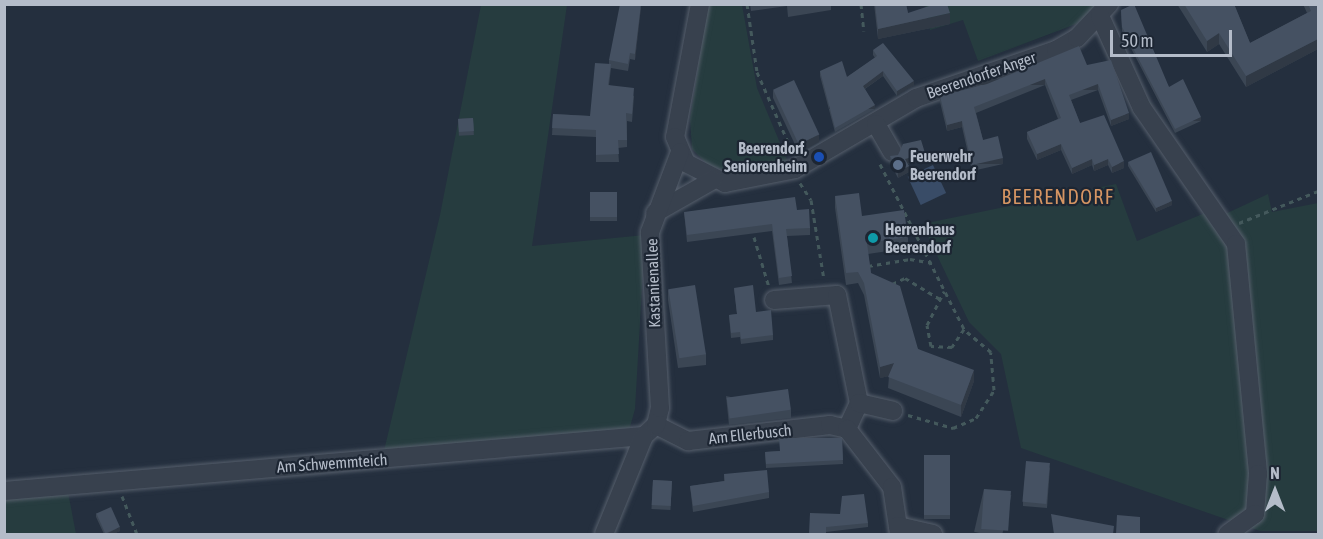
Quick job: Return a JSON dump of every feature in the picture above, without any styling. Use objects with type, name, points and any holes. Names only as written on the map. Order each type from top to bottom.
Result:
[{"type":"street","name":"Kastanienallee","points":[[604,534],[660,408],[650,232],[655,213],[680,152],[675,137],[700,4]]},
{"type":"street","points":[[1105,10],[1142,108],[1236,244],[1258,474],[1255,514],[1227,534]]},
{"type":"street","name":"Beerendorfer Anger","points":[[655,213],[713,180],[759,179],[795,169],[876,124],[916,98],[1056,50],[1105,10]]},
{"type":"street","points":[[876,124],[885,156]]},
{"type":"street","points":[[680,152],[696,172],[713,180]]},
{"type":"street","points":[[774,300],[837,295],[859,403],[847,429],[892,487],[899,530],[933,534]]},
{"type":"street","points":[[859,403],[893,411]]},
{"type":"street","name":"Am Ellerbusch","points":[[650,431],[688,441],[830,425],[847,429]]},
{"type":"street","name":"Am Schwemmteich","points":[[4,491],[650,431]]},
{"type":"path","points":[[747,4],[757,72],[796,158],[795,169],[811,200],[826,296]]},
{"type":"path","points":[[861,4],[864,31]]},
{"type":"path","points":[[885,156],[907,210],[964,328],[992,352],[994,390],[976,418],[953,428],[893,411]]},
{"type":"path","points":[[1224,228],[1318,191]]},
{"type":"path","points":[[895,212],[907,210]]},
{"type":"path","points":[[754,237],[774,300]]},
{"type":"path","points":[[868,266],[910,259],[932,263]]},
{"type":"path","points":[[888,286],[905,278],[940,299]]},
{"type":"path","points":[[945,291],[927,325],[931,346],[952,347],[964,328]]},
{"type":"path","points":[[116,481],[137,534]]},
{"type":"green space","points":[[481,5],[567,5],[532,246],[645,235],[635,409],[628,434],[383,455],[440,215]]},
{"type":"green space","points":[[708,5],[742,5],[757,88],[788,162],[727,171],[708,165],[692,149],[690,119]]},
{"type":"green space","points":[[925,5],[1099,5],[1076,24],[978,61],[963,20],[930,30]]},
{"type":"green space","points":[[1116,184],[1137,241],[1205,213],[1221,216],[1268,194],[1272,212],[1318,203],[1318,531],[1260,531],[1021,448],[1001,354],[969,322],[922,224]]},
{"type":"green space","points":[[68,492],[76,534],[5,534],[4,500]]},
{"type":"water","points":[[933,165],[946,193],[921,205],[908,177]]},
{"type":"building","points":[[620,4],[641,4],[635,54],[630,53],[628,64],[609,60]]},
{"type":"building","points":[[875,4],[906,4],[908,13],[935,4],[947,4],[950,13],[878,29]]},
{"type":"building","points":[[1134,4],[1169,87],[1183,79],[1201,117],[1175,129],[1122,27],[1121,10]]},
{"type":"building","points":[[1184,4],[1234,4],[1250,43],[1311,11],[1308,4],[1318,4],[1318,39],[1246,76],[1219,33],[1207,41]]},
{"type":"building","points":[[883,43],[914,81],[897,91],[883,71],[863,86],[875,105],[835,128],[820,71],[842,61],[847,77],[877,56],[873,50]]},
{"type":"building","points":[[1079,46],[1087,65],[1111,60],[1129,113],[1111,120],[1098,84],[1069,95],[1080,123],[1104,115],[1124,161],[1112,167],[1108,159],[1094,165],[1092,159],[1072,168],[1061,144],[1037,154],[1027,132],[1061,118],[1045,79],[974,107],[983,140],[998,136],[1003,158],[972,165],[962,121],[947,125],[940,96],[987,84]]},
{"type":"building","points":[[595,63],[611,64],[608,85],[634,88],[632,114],[626,113],[627,140],[618,140],[619,154],[596,155],[596,130],[552,128],[553,114],[590,116]]},
{"type":"building","points":[[794,80],[819,134],[799,144],[773,90]]},
{"type":"building","points":[[473,118],[474,131],[459,132],[458,119]]},
{"type":"building","points":[[921,140],[925,153],[905,159],[909,166],[898,172],[890,156],[898,155],[903,144]]},
{"type":"building","points":[[1151,152],[1172,201],[1156,208],[1128,162]]},
{"type":"building","points":[[590,192],[617,192],[617,217],[590,217]]},
{"type":"building","points":[[859,193],[862,216],[904,210],[908,237],[867,243],[871,273],[900,286],[918,349],[974,370],[961,405],[888,377],[894,363],[880,367],[864,283],[858,272],[846,273],[835,196]]},
{"type":"building","points":[[795,197],[797,210],[809,209],[810,228],[786,229],[792,276],[779,278],[772,224],[687,235],[684,212]]},
{"type":"building","points":[[695,285],[706,354],[679,358],[668,289]]},
{"type":"building","points":[[753,285],[756,312],[771,310],[773,335],[741,339],[740,332],[731,333],[729,315],[737,314],[734,288]]},
{"type":"building","points":[[788,389],[791,410],[730,418],[727,398]]},
{"type":"building","points":[[779,438],[842,438],[843,460],[766,464],[765,452],[780,451]]},
{"type":"building","points":[[924,455],[950,455],[950,515],[924,515]]},
{"type":"building","points":[[1026,461],[1050,463],[1046,504],[1022,502]]},
{"type":"building","points":[[767,470],[769,492],[693,506],[690,486],[725,481],[724,474]]},
{"type":"building","points":[[653,480],[672,481],[671,506],[652,505]]},
{"type":"building","points":[[984,489],[1011,491],[1008,531],[981,529]]},
{"type":"building","points":[[864,494],[868,523],[826,527],[826,534],[809,534],[810,513],[840,514],[842,496]]},
{"type":"building","points":[[111,507],[120,527],[105,534],[96,514]]},
{"type":"building","points":[[1051,514],[1114,526],[1113,534],[1054,534]]},
{"type":"building","points":[[1117,515],[1140,517],[1140,534],[1116,534]]},
{"type":"place","name":"Beerendorf, Seniorenheim","points":[[819,157]]},
{"type":"place","name":"Feuerwehr Beerendorf","points":[[898,165]]},
{"type":"place","name":"Herrenhaus Beerendorf","points":[[873,238]]},
{"type":"district","name":"BEERENDORF","points":[[1058,196]]}]
